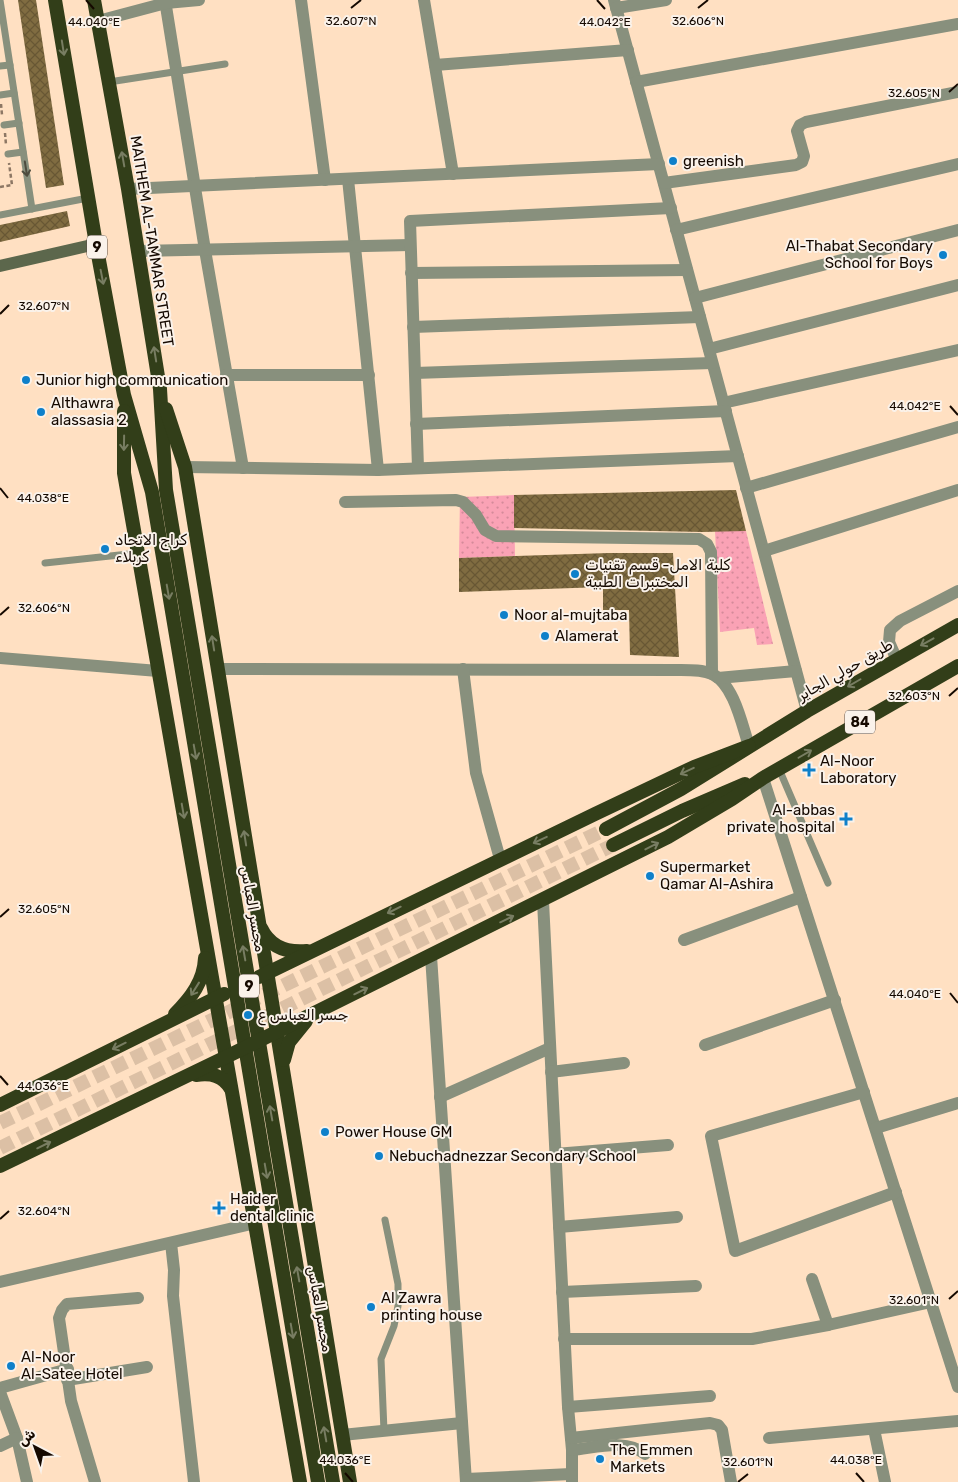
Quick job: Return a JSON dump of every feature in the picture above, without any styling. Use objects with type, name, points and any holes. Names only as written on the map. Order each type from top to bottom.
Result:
[{"type":"highway","name":"9","points":[[55,0],[96,244],[124,395],[159,491]]},
{"type":"highway","name":"MAITHEM AL-TAMMAR STREET","points":[[94,0],[128,189],[160,389],[159,491]]},
{"type":"highway","points":[[160,389],[185,468],[350,1482]]},
{"type":"highway","points":[[124,395],[124,472],[300,1482]]},
{"type":"highway","name":"مجسر العباس","points":[[159,491],[318,1482]]},
{"type":"highway","name":"مجسر العباس","points":[[159,491],[333,1482]]},
{"type":"highway","name":"طريق حولي الجاير","points":[[749,746],[896,658],[958,625]]},
{"type":"highway","name":"84","points":[[613,845],[697,804],[762,778],[958,666]]},
{"type":"highway","points":[[0,1105],[500,859],[694,767],[749,746]]},
{"type":"highway","name":"84","points":[[606,829],[728,761],[749,746]]},
{"type":"highway","points":[[0,1166],[188,1076],[543,901],[668,837],[732,800],[762,778]]},
{"type":"highway","points":[[258,922],[265,935],[277,946],[294,952],[310,951]]},
{"type":"highway","points":[[162,1024],[185,1003],[200,980],[204,970],[206,942]]},
{"type":"highway","points":[[283,1074],[285,1054],[289,1042],[304,1023],[317,1012]]},
{"type":"highway","points":[[188,1076],[216,1075],[227,1082],[231,1089]]},
{"type":"main road","points":[[0,266],[96,244]]},
{"type":"street","points":[[98,21],[165,2],[199,0]]},
{"type":"street","points":[[301,0],[325,180]]},
{"type":"street","points":[[424,0],[453,174]]},
{"type":"street","points":[[666,0],[615,4],[807,711]]},
{"type":"street","points":[[165,2],[242,468]]},
{"type":"street","points":[[636,82],[958,24]]},
{"type":"street","points":[[435,65],[628,50]]},
{"type":"street","points":[[664,183],[796,165],[802,162],[804,156],[797,131],[800,125],[806,122],[958,92]]},
{"type":"street","points":[[128,189],[658,164]]},
{"type":"street","points":[[676,230],[958,164]]},
{"type":"street","points":[[348,179],[378,470]]},
{"type":"street","points":[[418,468],[410,221],[670,208]]},
{"type":"street","points":[[695,298],[958,230]]},
{"type":"street","points":[[138,251],[410,246]]},
{"type":"street","points":[[411,274],[687,270]]},
{"type":"street","points":[[709,349],[958,285]]},
{"type":"street","points":[[413,327],[700,317]]},
{"type":"street","points":[[416,424],[724,407],[958,350]]},
{"type":"street","points":[[414,373],[712,363]]},
{"type":"street","points":[[226,375],[368,375]]},
{"type":"street","points":[[746,488],[958,427]]},
{"type":"street","points":[[185,468],[378,470],[738,456]]},
{"type":"street","points":[[764,551],[958,490]]},
{"type":"street","points":[[345,502],[456,500],[463,502],[476,515],[485,530],[496,536],[700,539],[707,544],[711,552],[715,676]]},
{"type":"street","points":[[896,658],[889,642],[890,630],[900,622],[958,591]]},
{"type":"street","points":[[0,658],[158,671]]},
{"type":"street","points":[[218,669],[704,671],[715,676],[730,693],[749,746]]},
{"type":"street","points":[[463,669],[476,772],[500,859]]},
{"type":"street","points":[[715,676],[796,671]]},
{"type":"street","points":[[762,778],[958,1386]]},
{"type":"street","points":[[684,940],[801,897]]},
{"type":"street","points":[[431,956],[466,1481],[572,1478],[543,901]]},
{"type":"street","points":[[705,1045],[835,1000]]},
{"type":"street","points":[[440,1097],[550,1048]]},
{"type":"street","points":[[551,1072],[624,1063]]},
{"type":"street","points":[[864,1092],[711,1136],[735,1251],[896,1192]]},
{"type":"street","points":[[876,1128],[958,1103]]},
{"type":"street","points":[[555,1154],[668,1144]]},
{"type":"street","points":[[559,1227],[677,1217]]},
{"type":"street","points":[[0,1282],[255,1223]]},
{"type":"street","points":[[171,1243],[174,1270],[173,1296],[194,1482]]},
{"type":"street","points":[[812,1279],[828,1325]]},
{"type":"street","points":[[562,1292],[696,1286]]},
{"type":"street","points":[[95,1482],[71,1401],[59,1318],[67,1304],[138,1298]]},
{"type":"street","points":[[564,1339],[752,1340],[931,1302]]},
{"type":"street","points":[[0,1388],[67,1374],[147,1367]]},
{"type":"street","points":[[0,1392],[17,1438],[27,1482]]},
{"type":"street","points":[[568,1407],[710,1396]]},
{"type":"street","points":[[769,1438],[958,1421]]},
{"type":"street","points":[[342,1435],[462,1422]]},
{"type":"street","points":[[571,1444],[710,1423],[722,1430],[731,1482]]},
{"type":"street","points":[[874,1429],[885,1482]]},
{"type":"street","points":[[0,1446],[17,1438]]},
{"type":"street","points":[[571,1444],[631,1446],[645,1454]]},
{"type":"lane","points":[[0,0],[3,39],[10,65],[32,209]]},
{"type":"lane","points":[[109,82],[225,64]]},
{"type":"lane","points":[[0,66],[10,65]]},
{"type":"lane","points":[[0,95],[14,93]]},
{"type":"lane","points":[[4,125],[19,123]]},
{"type":"lane","points":[[8,154],[23,152]]},
{"type":"lane","points":[[0,215],[88,198]]},
{"type":"lane","points":[[45,563],[138,553]]},
{"type":"lane","points":[[779,769],[828,882]]},
{"type":"lane","points":[[384,1431],[381,1359],[394,1326],[398,1306],[398,1284],[385,1220]]},
{"type":"path","points":[[0,100],[12,185],[0,187]]},
{"type":"shaded area","points":[[514,495],[515,556],[459,558],[460,497]]},
{"type":"shaded area","points":[[715,531],[746,531],[773,644],[757,645],[754,628],[720,632]]},
{"type":"building","points":[[18,0],[36,0],[64,185],[46,188]]},
{"type":"building","points":[[67,211],[70,226],[0,242],[0,225]]},
{"type":"building","points":[[736,490],[746,531],[702,532],[514,528],[514,495]]},
{"type":"building","points":[[673,553],[679,657],[630,655],[629,610],[603,610],[603,587],[459,592],[459,558]]},
{"type":"tunnel","points":[[0,1123],[606,829]]},
{"type":"tunnel","points":[[0,1148],[613,845]]},
{"type":"place","name":"greenish","points":[[673,161]]},
{"type":"place","name":"Al-Thabat Secondary School for Boys","points":[[943,255]]},
{"type":"place","name":"Junior high communication","points":[[26,380]]},
{"type":"place","name":"Althawra alassasia 2","points":[[41,412]]},
{"type":"place","name":"كراج الاتحاد كربلاء","points":[[105,549]]},
{"type":"place","name":"كلية الامل- قسم تقنيات المختبرات الطبية","points":[[575,574]]},
{"type":"place","name":"Noor al-mujtaba","points":[[504,615]]},
{"type":"place","name":"Alamerat","points":[[545,636]]},
{"type":"place","name":"Al-Noor Laboratory","points":[[809,770]]},
{"type":"place","name":"Al-abbas private hospital","points":[[846,819]]},
{"type":"place","name":"Supermarket Qamar Al-Ashira","points":[[650,876]]},
{"type":"place","name":"جسر العباس ع","points":[[248,1015]]},
{"type":"place","name":"Power House GM","points":[[325,1132]]},
{"type":"place","name":"Nebuchadnezzar Secondary School","points":[[379,1156]]},
{"type":"place","name":"Haider dental clinic","points":[[219,1208]]},
{"type":"place","name":"Al Zawra printing house","points":[[371,1307]]},
{"type":"place","name":"Al-Noor Al-Satee Hotel","points":[[11,1366]]},
{"type":"place","name":"The Emmen Markets","points":[[600,1459]]}]
